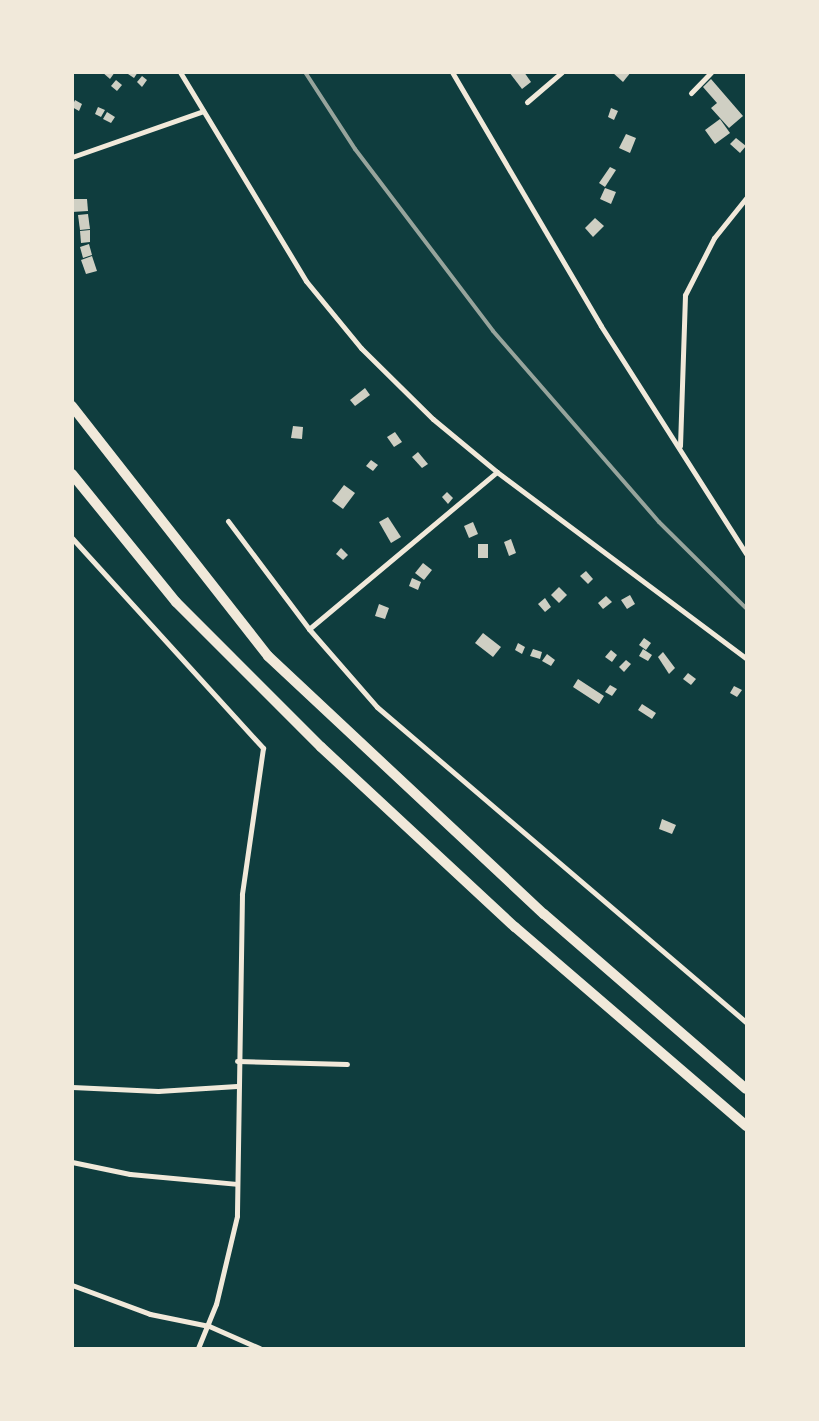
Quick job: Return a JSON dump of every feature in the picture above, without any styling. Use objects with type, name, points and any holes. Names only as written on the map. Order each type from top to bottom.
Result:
[{"type":"highway","points":[[72,406],[268,656],[544,914],[746,1089]]},
{"type":"highway","points":[[72,474],[176,602],[321,747],[516,927],[746,1126]]},
{"type":"street","points":[[180,72],[306,281],[330,311],[432,419],[497,472],[746,658]]},
{"type":"street","points":[[452,72],[601,326],[680,447],[709,501],[746,554]]},
{"type":"street","points":[[527,102],[562,72]]},
{"type":"street","points":[[690,93],[711,72]]},
{"type":"street","points":[[72,157],[203,111]]},
{"type":"street","points":[[680,447],[685,295],[714,238],[746,198]]},
{"type":"street","points":[[309,629],[497,472]]},
{"type":"street","points":[[228,520],[309,629],[377,707],[416,743],[746,1022]]},
{"type":"street","points":[[72,538],[263,748],[242,894],[237,1062],[237,1216],[209,1326],[198,1348]]},
{"type":"street","points":[[237,1062],[347,1064]]},
{"type":"street","points":[[72,1087],[158,1091],[237,1086]]},
{"type":"street","points":[[72,1162],[130,1174],[237,1184]]},
{"type":"street","points":[[72,1285],[150,1314],[209,1326],[259,1348]]},
{"type":"building","points":[[102,72],[115,72],[110,79]]},
{"type":"building","points":[[129,72],[138,72],[134,78],[128,74]]},
{"type":"building","points":[[509,72],[524,72],[531,82],[522,89]]},
{"type":"building","points":[[612,72],[631,72],[623,82]]},
{"type":"building","points":[[142,76],[147,80],[142,87],[137,82]]},
{"type":"building","points":[[711,79],[743,116],[729,128],[711,108],[717,103],[703,87]]},
{"type":"building","points":[[116,80],[122,85],[117,91],[111,86]]},
{"type":"building","points":[[75,100],[82,104],[79,111],[72,107]]},
{"type":"building","points":[[98,107],[105,110],[101,117],[95,114]]},
{"type":"building","points":[[611,108],[618,111],[614,120],[608,117]]},
{"type":"building","points":[[107,112],[115,117],[111,123],[103,119]]},
{"type":"building","points":[[720,119],[730,133],[715,144],[705,130]]},
{"type":"building","points":[[626,134],[636,138],[630,153],[619,148]]},
{"type":"building","points":[[736,138],[746,146],[740,153],[730,144]]},
{"type":"building","points":[[610,167],[616,170],[605,187],[599,183]]},
{"type":"building","points":[[605,188],[616,192],[611,204],[600,199]]},
{"type":"building","points":[[72,199],[87,199],[88,211],[72,212]]},
{"type":"building","points":[[88,214],[90,229],[80,230],[78,215]]},
{"type":"building","points":[[595,218],[604,226],[593,237],[585,228]]},
{"type":"building","points":[[90,230],[90,242],[81,243],[80,231]]},
{"type":"building","points":[[89,244],[92,255],[83,258],[80,247]]},
{"type":"building","points":[[92,256],[97,271],[86,274],[81,260]]},
{"type":"building","points":[[365,388],[370,395],[355,406],[350,400]]},
{"type":"building","points":[[293,426],[303,427],[302,439],[291,438]]},
{"type":"building","points":[[395,432],[402,442],[394,447],[387,437]]},
{"type":"building","points":[[418,452],[428,464],[422,468],[412,457]]},
{"type":"building","points":[[371,460],[378,465],[373,471],[366,466]]},
{"type":"building","points":[[344,485],[355,493],[343,509],[332,501]]},
{"type":"building","points":[[447,492],[453,498],[448,504],[442,497]]},
{"type":"building","points":[[388,517],[401,537],[391,543],[379,522]]},
{"type":"building","points":[[473,522],[478,534],[469,538],[464,526]]},
{"type":"building","points":[[511,539],[516,553],[509,556],[504,542]]},
{"type":"building","points":[[478,544],[488,544],[488,558],[478,558]]},
{"type":"building","points":[[341,548],[348,555],[343,560],[336,554]]},
{"type":"building","points":[[423,563],[432,570],[424,580],[415,573]]},
{"type":"building","points":[[586,571],[593,579],[588,584],[580,576]]},
{"type":"building","points":[[412,578],[421,582],[418,590],[409,586]]},
{"type":"building","points":[[559,587],[567,595],[559,603],[551,595]]},
{"type":"building","points":[[630,595],[635,604],[627,609],[621,600]]},
{"type":"building","points":[[606,596],[612,602],[603,609],[598,603]]},
{"type":"building","points":[[545,598],[551,607],[545,612],[538,604]]},
{"type":"building","points":[[379,604],[389,608],[385,619],[375,616]]},
{"type":"building","points":[[483,633],[501,647],[493,657],[475,643]]},
{"type":"building","points":[[644,638],[651,643],[646,650],[639,645]]},
{"type":"building","points":[[518,643],[525,647],[522,654],[515,650]]},
{"type":"building","points":[[533,649],[542,652],[540,659],[530,656]]},
{"type":"building","points":[[643,649],[652,655],[648,661],[639,656]]},
{"type":"building","points":[[611,650],[617,655],[612,662],[605,657]]},
{"type":"building","points":[[663,652],[675,668],[669,674],[658,657]]},
{"type":"building","points":[[547,654],[555,660],[551,666],[542,661]]},
{"type":"building","points":[[626,660],[631,664],[624,672],[619,667]]},
{"type":"building","points":[[688,673],[696,679],[691,685],[683,679]]},
{"type":"building","points":[[578,679],[604,696],[599,704],[573,687]]},
{"type":"building","points":[[610,685],[617,689],[612,696],[605,692]]},
{"type":"building","points":[[734,686],[742,690],[737,697],[730,693]]},
{"type":"building","points":[[642,704],[656,713],[652,719],[638,710]]},
{"type":"building","points":[[662,819],[676,825],[672,834],[659,829]]},
{"type":"railway","points":[[305,72],[355,149],[493,331],[659,522],[746,608]]}]
